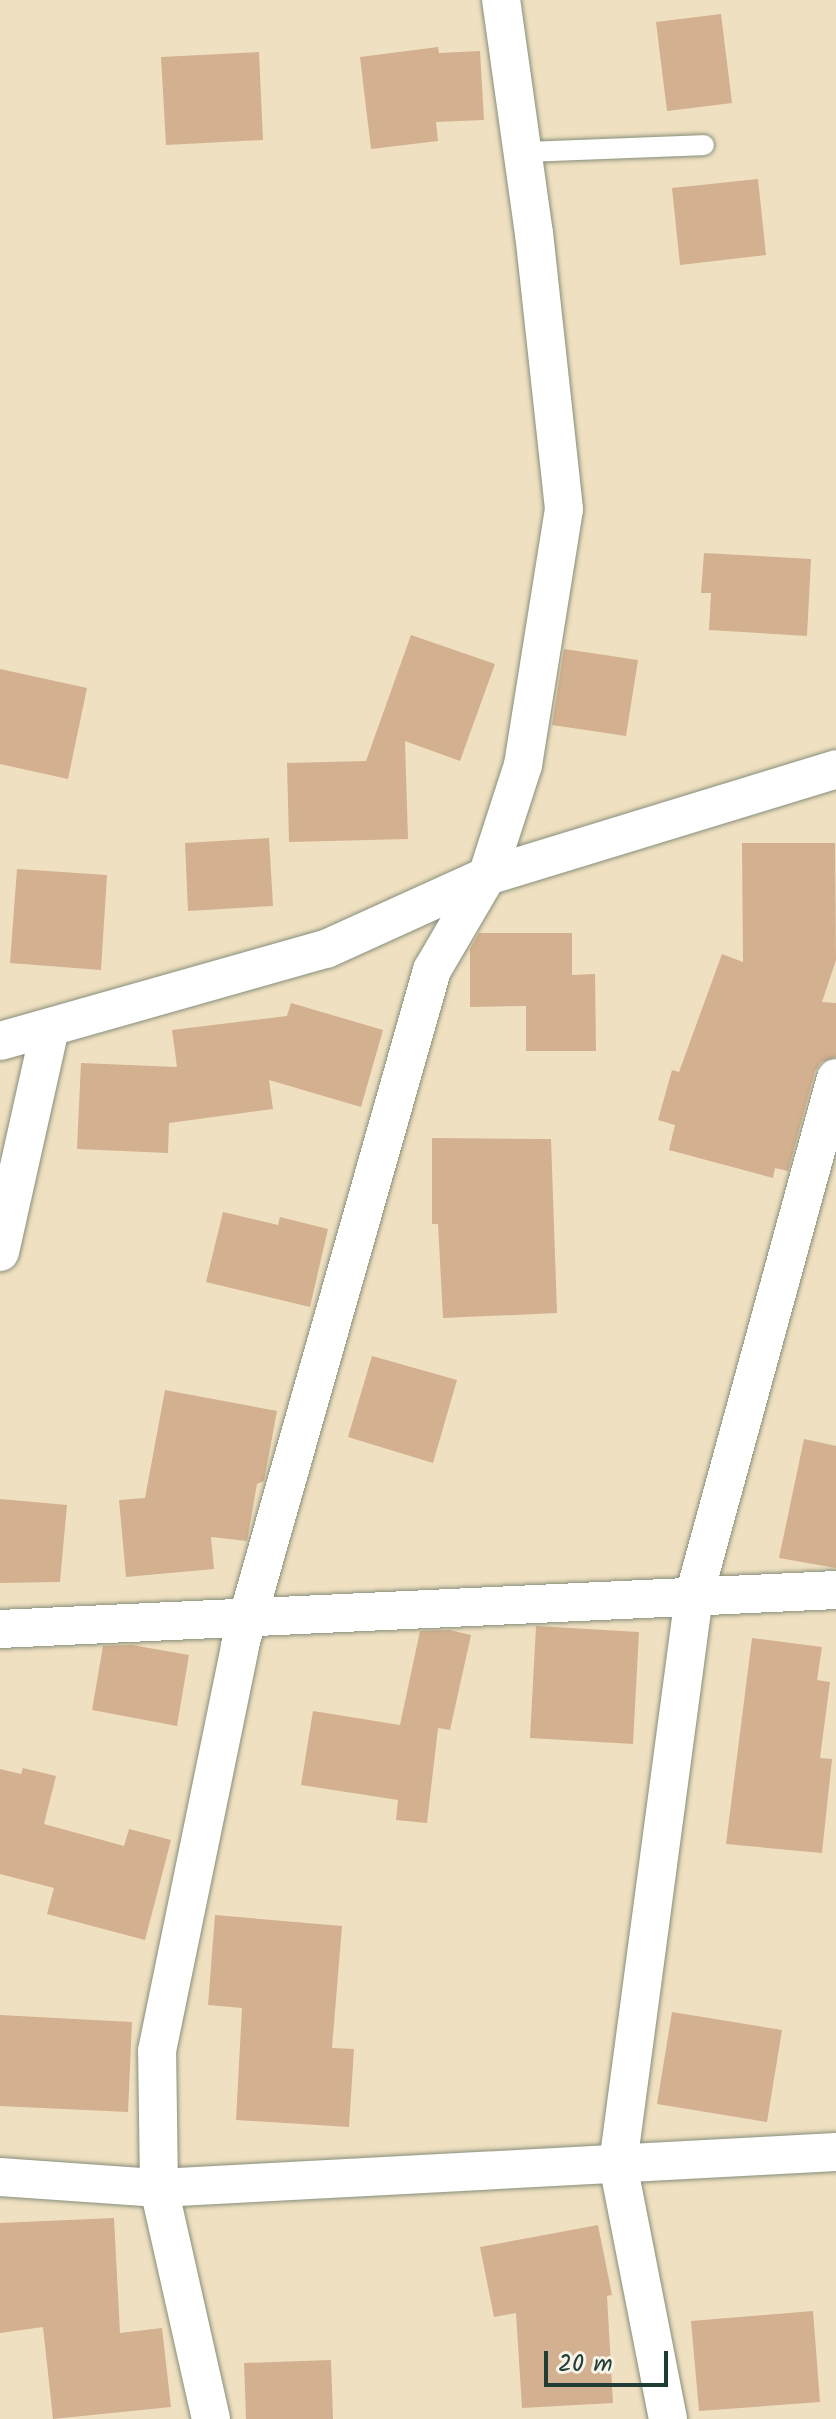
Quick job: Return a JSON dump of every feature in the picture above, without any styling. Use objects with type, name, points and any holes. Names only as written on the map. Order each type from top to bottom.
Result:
[{"type":"street","points":[[211,2419],[159,2188],[157,2051],[249,1614],[432,970],[487,876],[523,765],[564,509],[523,152],[501,0]]},
{"type":"street","points":[[0,1041],[326,949],[487,876],[836,769]]},
{"type":"street","points":[[0,1252],[50,1029]]},
{"type":"street","points":[[668,2419],[618,2164],[694,1596],[836,1078]]},
{"type":"street","points":[[0,1629],[249,1614],[836,1590]]},
{"type":"street","points":[[0,2177],[159,2188],[836,2152]]},
{"type":"lane","points":[[523,152],[704,145]]},
{"type":"building","points":[[721,14],[732,103],[667,111],[656,22]]},
{"type":"building","points":[[438,47],[439,53],[480,51],[484,120],[436,122],[438,141],[371,149],[360,57]]},
{"type":"building","points":[[259,52],[263,140],[166,145],[161,57]]},
{"type":"building","points":[[758,179],[766,255],[680,265],[672,188]]},
{"type":"building","points":[[704,553],[811,559],[807,636],[709,630],[711,593],[701,593]]},
{"type":"building","points":[[411,635],[495,664],[460,761],[405,741],[408,839],[289,842],[287,763],[366,761]]},
{"type":"building","points":[[564,649],[638,660],[626,736],[552,725]]},
{"type":"building","points":[[0,669],[87,688],[68,779],[0,764]]},
{"type":"building","points":[[269,838],[273,906],[188,911],[185,843]]},
{"type":"building","points":[[742,843],[835,843],[836,960],[822,1002],[836,1003],[836,1057],[821,1062],[815,1071],[788,1171],[775,1168],[773,1178],[669,1150],[675,1125],[658,1120],[672,1070],[679,1072],[722,954],[743,962]]},
{"type":"building","points":[[17,869],[107,875],[101,970],[10,963]]},
{"type":"building","points":[[479,933],[572,933],[572,975],[595,974],[596,1051],[526,1051],[526,1006],[470,1007],[470,949]]},
{"type":"building","points":[[291,1003],[383,1030],[361,1107],[269,1080],[273,1109],[169,1123],[168,1153],[77,1149],[81,1063],[177,1067],[172,1030],[287,1016]]},
{"type":"building","points":[[432,1138],[551,1139],[557,1313],[443,1318],[438,1224],[432,1224]]},
{"type":"building","points":[[223,1212],[278,1225],[280,1217],[328,1229],[310,1307],[206,1282]]},
{"type":"building","points":[[372,1356],[457,1380],[433,1463],[348,1437]]},
{"type":"building","points":[[165,1390],[277,1411],[264,1481],[257,1484],[247,1541],[211,1537],[214,1569],[126,1577],[119,1500],[145,1498]]},
{"type":"building","points":[[804,1439],[836,1446],[836,1568],[779,1558]]},
{"type":"building","points":[[0,1499],[67,1505],[60,1582],[0,1583]]},
{"type":"building","points":[[536,1626],[639,1632],[633,1744],[530,1738]]},
{"type":"building","points":[[449,1630],[471,1635],[450,1730],[438,1728],[427,1823],[396,1820],[398,1800],[301,1785],[313,1711],[400,1725],[420,1631]]},
{"type":"building","points":[[752,1638],[822,1647],[817,1680],[830,1682],[820,1758],[832,1759],[822,1853],[726,1844]]},
{"type":"building","points":[[132,1645],[189,1655],[177,1726],[92,1710],[103,1646]]},
{"type":"building","points":[[23,1768],[56,1776],[44,1824],[124,1846],[129,1829],[171,1840],[145,1940],[47,1914],[54,1888],[0,1874],[0,1769],[21,1774]]},
{"type":"building","points":[[215,1915],[342,1926],[332,2048],[354,2049],[349,2127],[236,2120],[242,2008],[208,2005]]},
{"type":"building","points":[[672,2012],[782,2030],[767,2122],[657,2104]]},
{"type":"building","points":[[0,2015],[132,2022],[128,2112],[0,2106]]},
{"type":"building","points":[[114,2218],[120,2333],[162,2328],[171,2407],[53,2419],[43,2327],[0,2333],[0,2223]]},
{"type":"building","points":[[598,2225],[612,2295],[607,2296],[613,2403],[522,2408],[516,2313],[494,2317],[480,2247]]},
{"type":"building","points":[[813,2311],[820,2402],[699,2411],[691,2321]]},
{"type":"building","points":[[331,2360],[333,2419],[246,2419],[244,2363]]}]
